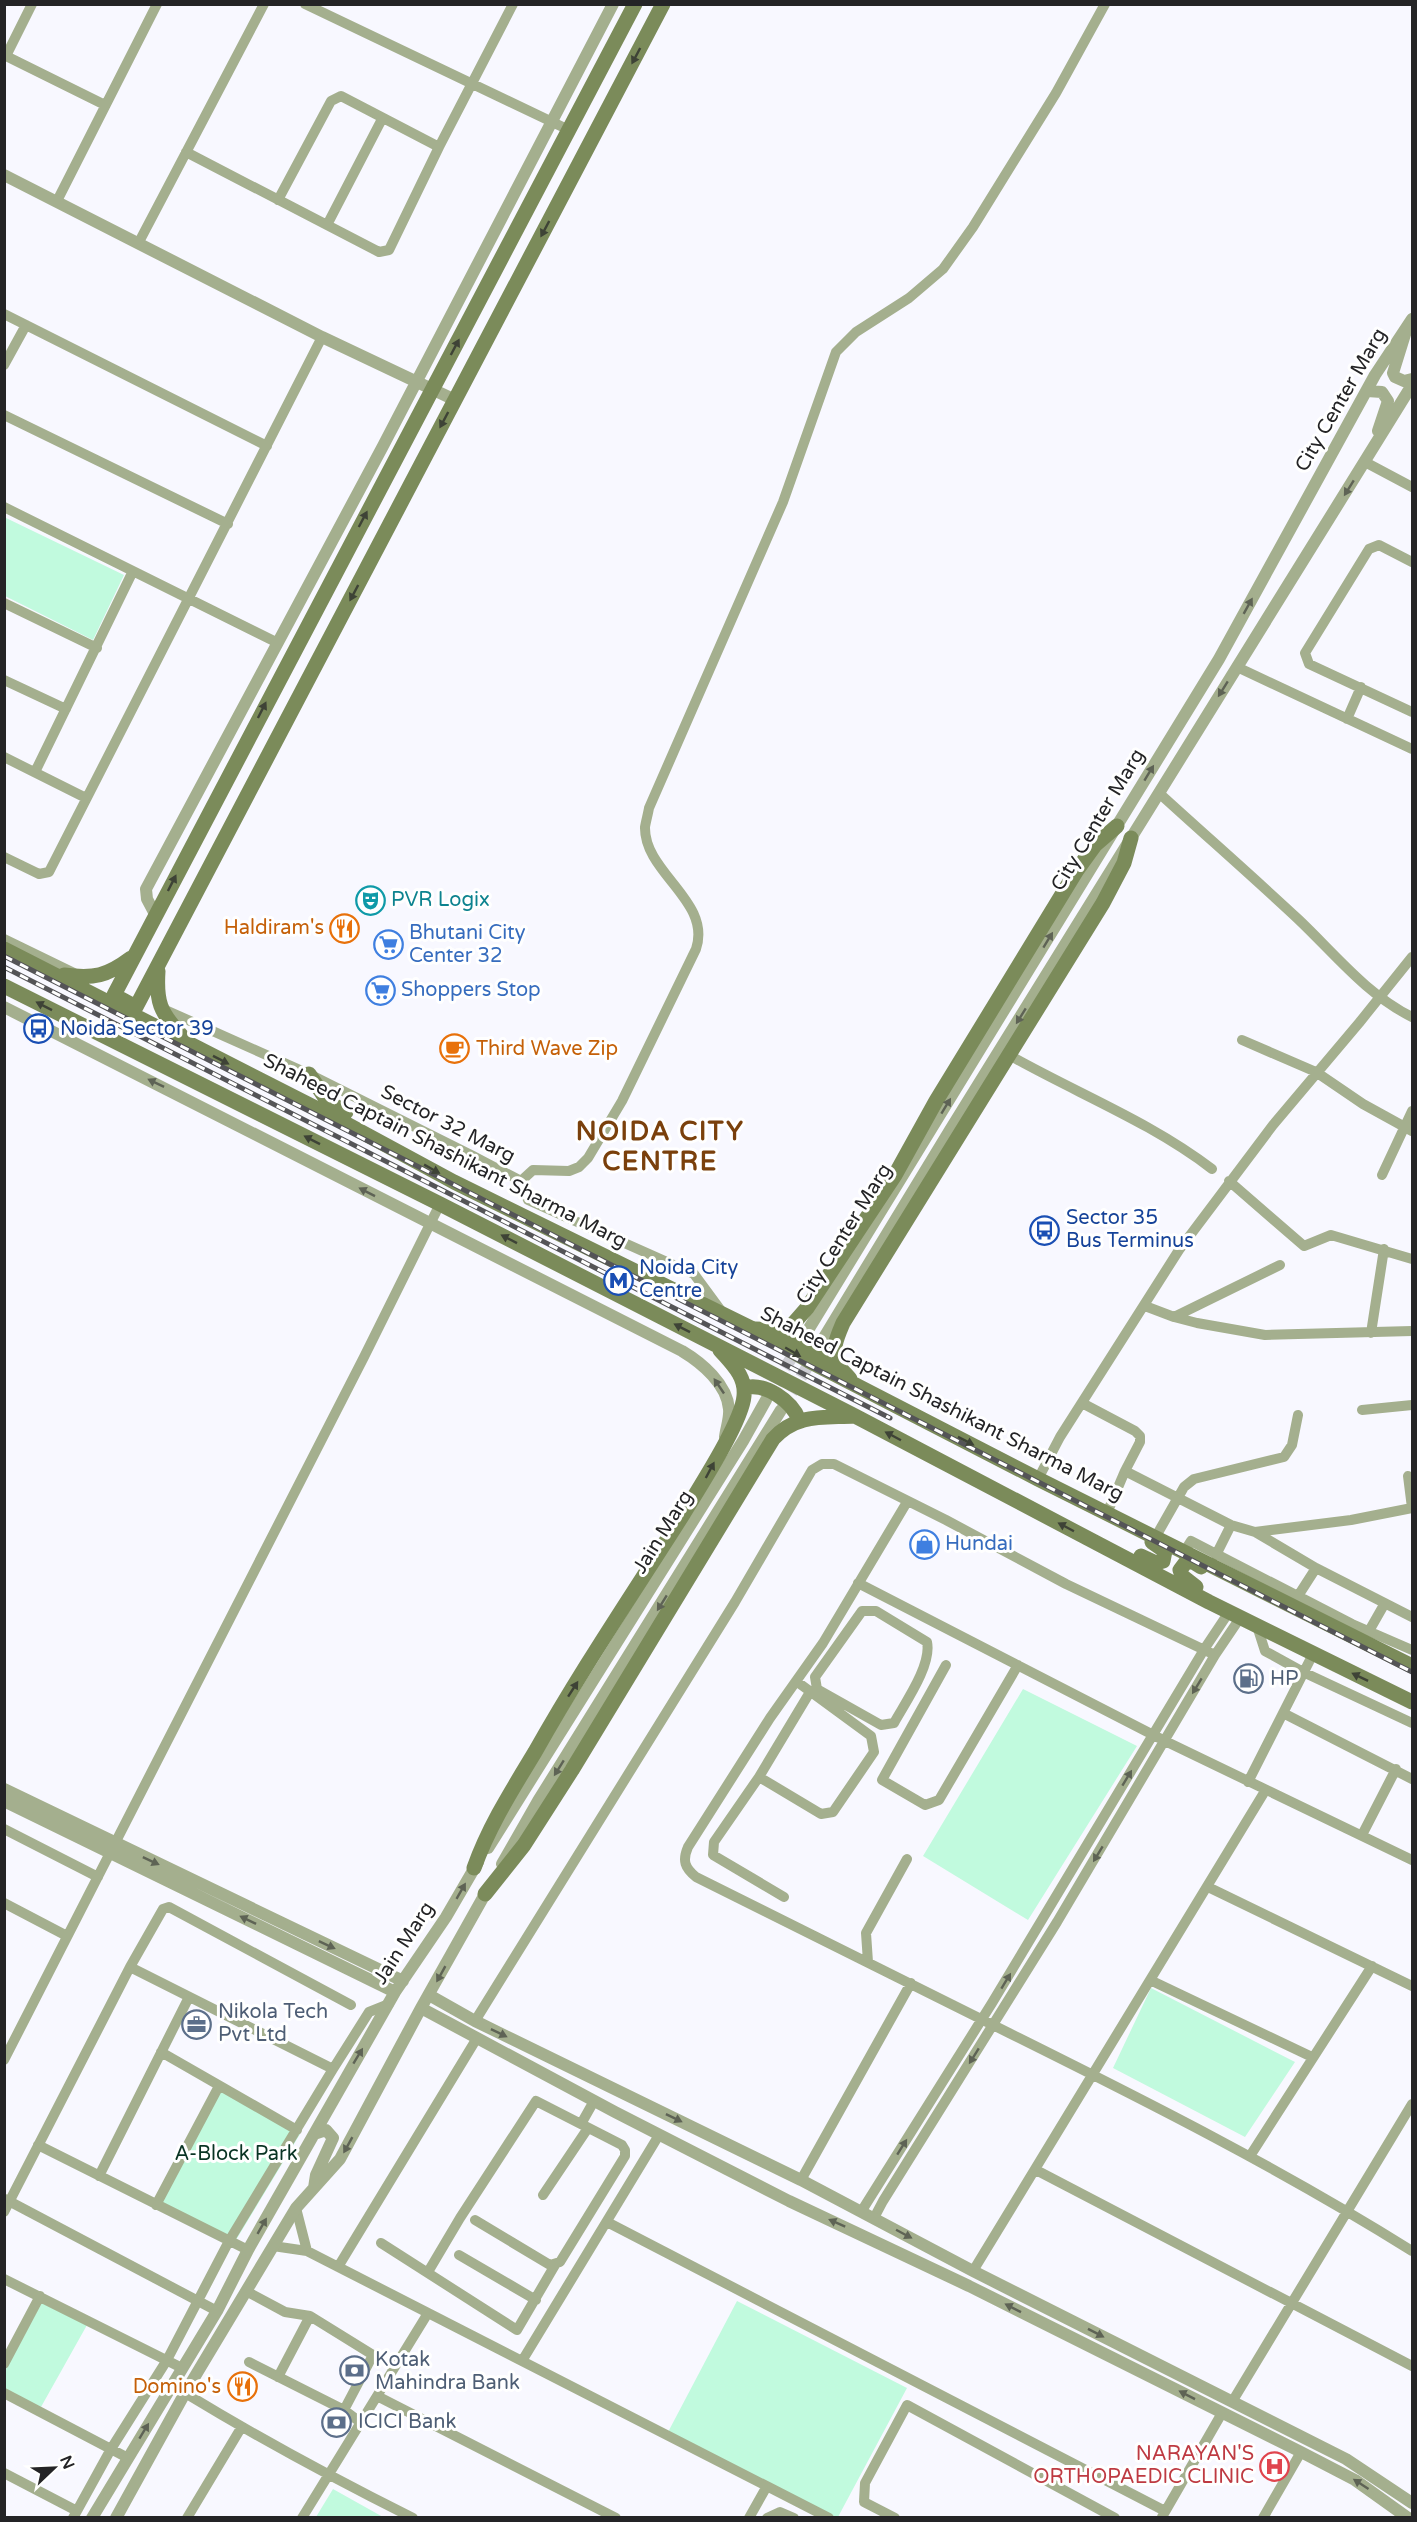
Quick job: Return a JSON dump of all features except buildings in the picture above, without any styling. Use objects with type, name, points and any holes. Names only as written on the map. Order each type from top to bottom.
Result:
[{"type":"main road","points":[[635,4],[293,650],[114,995],[136,1007],[663,4]]},
{"type":"main road","points":[[786,1332],[807,1308],[895,1175],[936,1101],[1077,870],[1095,845],[1117,826]]},
{"type":"main road","points":[[836,1362],[836,1341],[843,1323],[1103,903],[1124,863],[1131,838]]},
{"type":"main road","name":"Shaheed Captain Shashikant Sharma Marg","points":[[4,949],[398,1150],[454,1182],[753,1329],[851,1383],[1038,1479],[1413,1666]]},
{"type":"main road","points":[[52,973],[81,977],[100,976],[117,968],[136,954]]},
{"type":"main road","points":[[158,965],[157,997],[166,1018],[195,1046]]},
{"type":"main road","points":[[4,986],[440,1204],[855,1416],[1234,1615],[1413,1702]]},
{"type":"main road","points":[[309,1074],[328,1102],[381,1132],[392,1141],[398,1150]]},
{"type":"main road","points":[[753,1329],[767,1328],[786,1332],[836,1362],[851,1383]]},
{"type":"main road","points":[[474,1868],[484,1839],[499,1810],[551,1722],[704,1480],[742,1408],[744,1388],[741,1375],[716,1345]]},
{"type":"main road","points":[[744,1388],[761,1388],[789,1403],[799,1420]]},
{"type":"main road","points":[[485,1894],[518,1854],[573,1770],[773,1439],[799,1420],[821,1416],[855,1416]]},
{"type":"main road","points":[[1096,1543],[1112,1543],[1153,1562],[1163,1561],[1166,1554],[1162,1548],[1110,1515]]},
{"type":"main road","points":[[1209,1602],[1194,1584],[1182,1576],[1181,1567],[1190,1562],[1204,1568],[1221,1571]]},
{"type":"street","points":[[32,4],[5,56],[105,105]]},
{"type":"street","points":[[139,242],[264,4]]},
{"type":"street","points":[[305,4],[323,8],[471,85],[569,130]]},
{"type":"street","points":[[186,152],[379,252],[389,250],[513,4]]},
{"type":"street","points":[[156,916],[147,899],[147,889],[417,382],[613,4]]},
{"type":"street","points":[[521,1181],[533,1170],[568,1171],[579,1167],[588,1158],[622,1101],[696,949],[700,936],[694,913],[664,871],[649,844],[645,828],[649,808],[783,502],[836,352],[856,332],[909,298],[943,269],[974,227],[1051,103],[1104,4]]},
{"type":"street","points":[[57,201],[155,5]]},
{"type":"street","points":[[278,200],[335,97],[341,96],[439,147]]},
{"type":"street","points":[[327,225],[382,119]]},
{"type":"street","points":[[4,175],[322,337],[455,400]]},
{"type":"street","points":[[4,314],[267,446]]},
{"type":"street","points":[[1410,322],[1393,374],[1402,381],[1413,379]]},
{"type":"street","name":"City Center Marg","points":[[805,1335],[1219,659],[1366,391],[1410,322]]},
{"type":"street","points":[[4,365],[26,325]]},
{"type":"street","points":[[4,857],[39,874],[49,872],[322,337]]},
{"type":"street","name":"City Center Marg","points":[[820,1344],[950,1130],[1413,385]]},
{"type":"street","points":[[1366,391],[1382,392],[1389,401],[1375,447]]},
{"type":"street","points":[[4,415],[228,524]]},
{"type":"street","points":[[1365,462],[1413,487]]},
{"type":"street","points":[[4,507],[278,643]]},
{"type":"street","points":[[1413,562],[1379,545],[1369,549],[1305,653],[1309,664],[1413,712]]},
{"type":"street","points":[[34,772],[134,571]]},
{"type":"street","points":[[4,603],[97,648]]},
{"type":"street","points":[[1237,667],[1413,749]]},
{"type":"street","points":[[4,680],[66,710]]},
{"type":"street","points":[[1347,719],[1361,687]]},
{"type":"street","points":[[4,757],[86,798]]},
{"type":"street","points":[[1159,793],[1299,920],[1353,974],[1380,997],[1413,1017]]},
{"type":"street","points":[[4,939],[81,977]]},
{"type":"street","points":[[1038,1479],[1060,1437],[1179,1250],[1229,1181],[1316,1072],[1413,957]]},
{"type":"street","points":[[4,1007],[195,1102],[430,1225],[695,1359],[707,1370],[726,1397],[729,1416],[725,1442]]},
{"type":"street","name":"Sector 32 Marg","points":[[161,1007],[309,1074],[521,1181],[528,1200],[694,1274],[725,1316]]},
{"type":"street","points":[[1242,1040],[1316,1072],[1363,1104],[1409,1129]]},
{"type":"street","points":[[1010,1054],[1063,1085],[1181,1146],[1212,1169]]},
{"type":"street","points":[[1382,1175],[1409,1129],[1413,1111]]},
{"type":"street","points":[[1229,1181],[1304,1246],[1331,1235],[1413,1259]]},
{"type":"street","points":[[4,2060],[440,1204]]},
{"type":"street","points":[[1371,1333],[1384,1249]]},
{"type":"street","points":[[1174,1317],[1280,1266]]},
{"type":"street","points":[[1144,1306],[1197,1323],[1265,1335],[1413,1331]]},
{"type":"street","name":"Jain Marg","points":[[92,2517],[217,2311],[248,2250],[392,1998],[523,1794],[743,1441],[766,1400]]},
{"type":"street","points":[[1082,1403],[1135,1431],[1140,1436],[1140,1442],[1125,1471],[1110,1515]]},
{"type":"street","points":[[1362,1410],[1413,1405]]},
{"type":"street","name":"Jain Marg","points":[[116,2517],[185,2393],[296,2208],[340,2159],[421,2008],[538,1801],[781,1410]]},
{"type":"street","points":[[1155,1538],[1184,1487],[1194,1479],[1284,1457],[1292,1445],[1298,1415]]},
{"type":"street","points":[[475,2021],[735,1602],[812,1470],[822,1464],[834,1464],[1066,1584],[1215,1654]]},
{"type":"street","points":[[1125,1471],[1231,1525],[1255,1532],[1316,1568],[1413,1617]]},
{"type":"street","points":[[1255,1532],[1351,1520],[1412,1508],[1408,1476]]},
{"type":"street","points":[[908,1502],[824,1642],[770,1718],[688,1847],[684,1860],[686,1867],[696,1877],[911,1983],[1250,2156],[1413,2250]]},
{"type":"street","points":[[1216,1554],[1231,1525]]},
{"type":"street","points":[[1184,1552],[1191,1541],[1369,1631],[1413,1650]]},
{"type":"street","points":[[1298,1596],[1316,1568]]},
{"type":"street","points":[[858,1582],[1164,1741],[1413,1860]]},
{"type":"street","points":[[1369,1631],[1385,1603]]},
{"type":"street","points":[[862,1611],[876,1611],[927,1642],[929,1650],[924,1666],[894,1723],[881,1725],[817,1689],[815,1677],[862,1611]]},
{"type":"street","points":[[861,2233],[868,2215],[982,2019],[1153,1734],[1205,1648],[1234,1615]]},
{"type":"street","points":[[868,2215],[880,2205],[994,2025],[1215,1654],[1234,1615]]},
{"type":"street","points":[[1257,1626],[1264,1651],[1413,1724]]},
{"type":"street","points":[[1248,1782],[1313,1654]]},
{"type":"street","points":[[946,1665],[882,1780],[926,1805],[939,1800],[1018,1665]]},
{"type":"street","points":[[924,1666],[939,1677]]},
{"type":"street","points":[[759,1777],[821,1814],[833,1812],[874,1752],[871,1736],[796,1681]]},
{"type":"street","points":[[784,1897],[713,1855],[714,1842],[759,1777],[810,1692]]},
{"type":"street","points":[[1284,1713],[1413,1779]]},
{"type":"street","points":[[1362,1836],[1396,1769]]},
{"type":"street","points":[[4,1789],[392,1998]]},
{"type":"street","points":[[973,2271],[1265,1791]]},
{"type":"street","points":[[4,1801],[403,1981]]},
{"type":"street","points":[[4,1829],[98,1877]]},
{"type":"street","points":[[868,1962],[866,1933],[908,1859]]},
{"type":"street","points":[[1208,1887],[1413,1986]]},
{"type":"street","points":[[4,1903],[68,1936]]},
{"type":"street","points":[[217,2311],[6,2204],[159,1913],[169,1907],[351,2005]]},
{"type":"street","points":[[1250,2156],[1372,1966]]},
{"type":"street","points":[[130,1967],[333,2069]]},
{"type":"street","points":[[1150,1980],[1312,2057]]},
{"type":"street","points":[[801,2180],[911,1983]]},
{"type":"street","points":[[429,1995],[475,2021],[801,2180],[973,2271],[1346,2459],[1413,2503]]},
{"type":"street","points":[[99,2176],[189,1997]]},
{"type":"street","points":[[4,2474],[75,2514],[111,2449],[167,2360],[200,2301],[229,2241],[333,2069],[369,2012],[392,1998]]},
{"type":"street","points":[[421,2008],[594,2101],[789,2201],[861,2233],[1301,2452],[1355,2480],[1408,2517]]},
{"type":"street","points":[[338,2267],[477,2038]]},
{"type":"street","points":[[161,2052],[297,2130]]},
{"type":"street","points":[[156,2205],[219,2086]]},
{"type":"street","points":[[381,2243],[517,2330],[555,2265],[560,2262],[626,2156],[622,2145],[536,2101],[428,2272]]},
{"type":"street","points":[[543,2195],[584,2126],[594,2101]]},
{"type":"street","points":[[1232,2402],[1291,2301],[1413,2104]]},
{"type":"street","points":[[314,2134],[326,2130],[333,2138],[316,2175],[314,2188]]},
{"type":"street","points":[[522,2361],[659,2135]]},
{"type":"street","points":[[38,2145],[248,2250]]},
{"type":"street","points":[[1036,2170],[1413,2366]]},
{"type":"street","points":[[296,2208],[307,2251]]},
{"type":"street","points":[[475,2220],[550,2265],[555,2265]]},
{"type":"street","points":[[607,2222],[1163,2514],[1222,2413]]},
{"type":"street","points":[[273,2246],[307,2251],[829,2517]]},
{"type":"street","points":[[459,2255],[536,2300]]},
{"type":"street","points":[[4,2279],[182,2368]]},
{"type":"street","points":[[246,2291],[285,2312],[310,2316],[373,2355],[344,2410]]},
{"type":"street","points":[[4,2364],[40,2296]]},
{"type":"street","points":[[302,2517],[428,2313]]},
{"type":"street","points":[[278,2377],[310,2316]]},
{"type":"street","points":[[249,2362],[344,2410],[360,2422]]},
{"type":"street","points":[[4,2393],[128,2458]]},
{"type":"street","points":[[185,2393],[241,2428],[327,2475],[413,2517]]},
{"type":"street","points":[[377,2396],[616,2517]]},
{"type":"street","points":[[896,2517],[864,2502],[866,2483],[907,2405],[1115,2517]]},
{"type":"street","points":[[187,2517],[241,2428]]},
{"type":"street","points":[[1263,2517],[1301,2452]]},
{"type":"street","points":[[749,2517],[767,2486]]},
{"type":"street","points":[[768,2517],[780,2512],[794,2517]]},
{"type":"green space","points":[[4,517],[124,575],[93,640],[5,596]]},
{"type":"green space","points":[[1023,1689],[1137,1746],[1028,1920],[923,1856]]},
{"type":"green space","points":[[1151,1988],[1295,2062],[1245,2137],[1113,2068]]},
{"type":"green space","name":"A-Block Park","points":[[220,2090],[300,2134],[236,2240],[159,2203]]},
{"type":"green space","points":[[737,2301],[907,2388],[838,2517],[829,2517],[667,2434]]},
{"type":"green space","points":[[42,2302],[87,2325],[41,2407],[5,2390],[5,2371]]},
{"type":"green space","points":[[333,2489],[383,2517],[316,2517]]},
{"type":"tunnel","points":[[766,1399],[798,1347]]},
{"type":"tunnel","points":[[782,1408],[814,1356]]},
{"type":"railway","points":[[4,956],[1412,1672]]},
{"type":"railway","points":[[4,967],[890,1418]]},
{"type":"place","name":"PVR Logix","points":[[370,900]]},
{"type":"place","name":"Haldiram's","points":[[345,928]]},
{"type":"place","name":"Bhutani City Center 32","points":[[388,944]]},
{"type":"place","name":"Shoppers Stop","points":[[380,990]]},
{"type":"place","name":"Noida Sector 39","points":[[39,1029]]},
{"type":"place","name":"Third Wave Zip","points":[[455,1049]]},
{"type":"place","name":"Sector 35 Bus Terminus","points":[[1045,1230]]},
{"type":"place","name":"Noida City Centre","points":[[618,1280]]},
{"type":"place","name":"Hundai","points":[[924,1544]]},
{"type":"place","name":"HP","points":[[1249,1679]]},
{"type":"place","name":"Nikola Tech Pvt Ltd","points":[[197,2024]]},
{"type":"place","name":"Kotak Mahindra Bank","points":[[354,2371]]},
{"type":"place","name":"Domino's","points":[[242,2387]]},
{"type":"place","name":"ICICI Bank","points":[[337,2422]]},
{"type":"place","name":"NARAYAN'S ORTHOPAEDIC CLINIC","points":[[1275,2466]]},
{"type":"district","name":"NOIDA CITY CENTRE","points":[[660,1146]]}]
